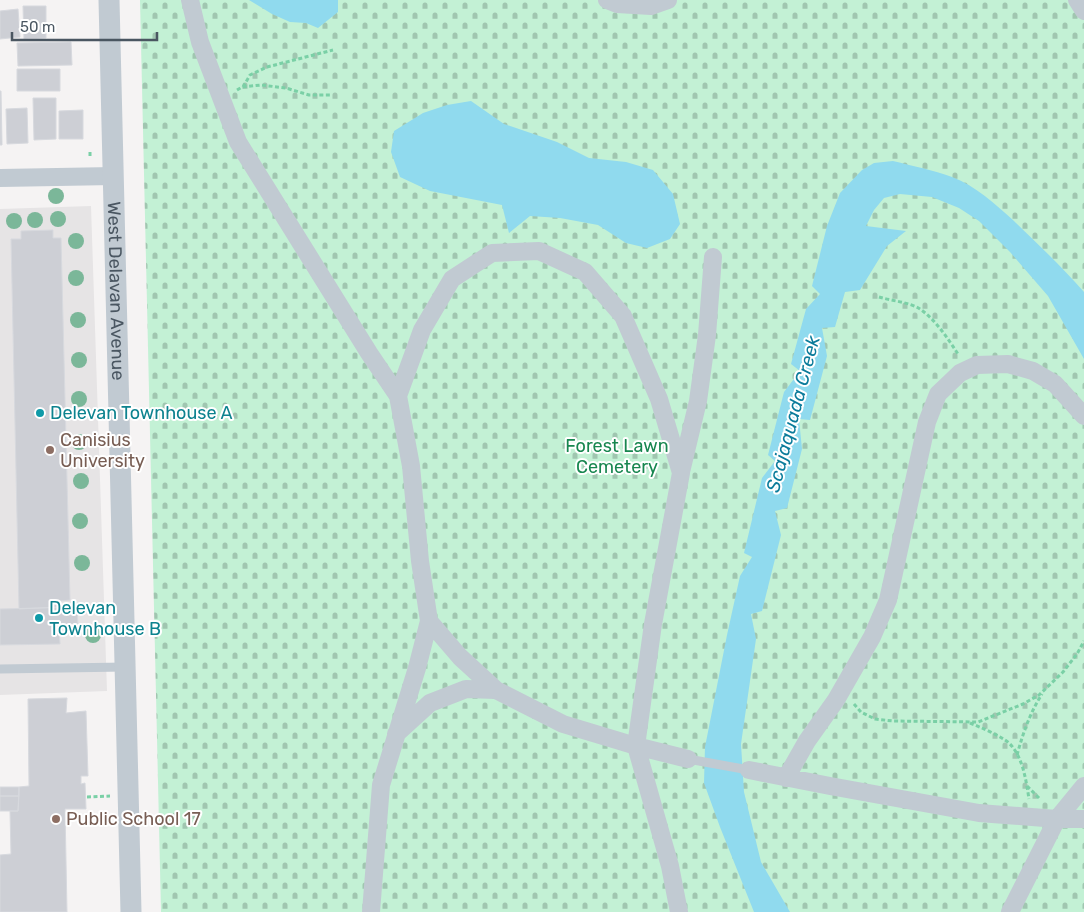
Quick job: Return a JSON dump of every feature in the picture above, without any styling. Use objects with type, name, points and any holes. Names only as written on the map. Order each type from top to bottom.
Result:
[{"type":"street","name":"West Delavan Avenue","points":[[109,0],[131,912]]},
{"type":"street","points":[[190,0],[200,42],[238,142],[398,396],[411,466],[420,561],[429,621],[417,668],[381,785],[371,912]]},
{"type":"street","points":[[607,0],[617,4],[651,6],[668,0]]},
{"type":"street","points":[[1078,0],[1084,11]]},
{"type":"street","points":[[0,178],[114,176]]},
{"type":"street","points":[[398,396],[422,330],[452,279],[492,253],[540,252],[585,272],[623,316],[659,399],[680,473]]},
{"type":"street","points":[[679,912],[670,866],[636,746],[653,624],[680,473],[698,401],[707,335],[712,258]]},
{"type":"street","points":[[786,778],[807,741],[836,700],[872,637],[888,600],[927,422],[938,394],[960,373],[977,365],[1008,364],[1033,371],[1055,384],[1084,416]]},
{"type":"street","points":[[429,621],[460,657],[496,690],[563,724],[688,760]]},
{"type":"street","points":[[396,734],[430,703],[466,689],[496,690]]},
{"type":"street","points":[[749,770],[979,813],[1057,819],[1084,819]]},
{"type":"street","points":[[1010,912],[1057,819],[1084,786]]},
{"type":"lane","points":[[0,669],[125,666]]},
{"type":"lane","points":[[688,760],[749,770]]},
{"type":"path","points":[[242,87],[250,76],[267,67],[333,50]]},
{"type":"path","points":[[221,98],[242,87],[261,84],[286,88],[309,95],[330,95]]},
{"type":"path","points":[[879,298],[920,309],[951,344],[968,369]]},
{"type":"path","points":[[844,686],[853,703],[861,712],[875,719],[978,722],[1024,704],[1039,695],[1063,672],[1084,641]]},
{"type":"path","points":[[1017,755],[1032,710],[1043,691]]},
{"type":"path","points":[[967,722],[986,730],[1008,743],[1017,755],[1025,776],[1030,816]]},
{"type":"path","points":[[87,797],[102,797]]},
{"type":"shaded area","name":"Canisius University","points":[[91,206],[107,691],[0,695],[0,209]]},
{"type":"green space","name":"Forest Lawn Cemetery","points":[[140,0],[1084,0],[1084,912],[161,912]]},
{"type":"water","points":[[249,0],[338,0],[338,12],[318,28],[306,23],[290,22]]},
{"type":"water","points":[[471,101],[504,124],[557,142],[589,158],[626,162],[653,170],[673,194],[680,224],[670,239],[647,248],[626,243],[598,225],[560,218],[530,216],[509,233],[502,205],[430,191],[400,177],[391,152],[394,131],[423,113],[447,105]]},
{"type":"water","name":"Scajaquada Creek","points":[[893,161],[923,168],[969,185],[1007,215],[1059,265],[1084,292],[1084,359],[1048,296],[1010,252],[979,221],[959,208],[932,197],[900,194],[884,198],[874,210],[866,226],[906,231],[887,246],[860,290],[845,292],[835,327],[822,328],[827,356],[810,420],[799,419],[802,449],[787,508],[775,511],[781,535],[762,611],[751,614],[756,639],[741,744],[744,792],[761,862],[790,912],[754,912],[704,783],[705,747],[740,576],[752,557],[744,553],[762,478],[775,461],[768,455],[784,392],[800,371],[791,364],[806,309],[820,294],[812,286],[827,226],[840,193],[862,170],[874,163]]},
{"type":"building","points":[[23,6],[46,6],[46,38],[24,39]]},
{"type":"building","points":[[18,9],[20,37],[0,39],[0,11]]},
{"type":"building","points":[[71,42],[72,65],[18,66],[17,43]]},
{"type":"building","points":[[17,69],[60,69],[60,91],[17,91]]},
{"type":"building","points":[[1,91],[2,145],[0,145]]},
{"type":"building","points":[[33,98],[56,98],[56,139],[34,140]]},
{"type":"building","points":[[27,108],[28,143],[7,144],[6,109]]},
{"type":"building","points":[[83,110],[83,139],[59,139],[59,111]]},
{"type":"building","name":"Delevan Townhouse A","points":[[53,230],[53,238],[61,238],[70,600],[60,601],[60,607],[19,609],[11,239],[21,239],[21,231]]},
{"type":"building","name":"Delevan Townhouse B","points":[[77,607],[78,627],[59,628],[60,644],[0,645],[0,609]]},
{"type":"building","points":[[67,698],[66,713],[86,711],[88,776],[81,776],[81,784],[85,783],[86,809],[65,809],[67,912],[0,912],[0,855],[11,854],[10,811],[18,811],[19,787],[29,786],[28,699]]},
{"type":"building","points":[[0,787],[19,787],[19,796],[0,796]]},
{"type":"building","points":[[0,796],[19,796],[18,811],[0,811]]},
{"type":"place","name":"Delevan Townhouse A","points":[[40,413]]},
{"type":"place","name":"Canisius University","points":[[50,450]]},
{"type":"place","name":"Delevan Townhouse B","points":[[39,618]]},
{"type":"place","name":"Public School 17","points":[[56,819]]}]
